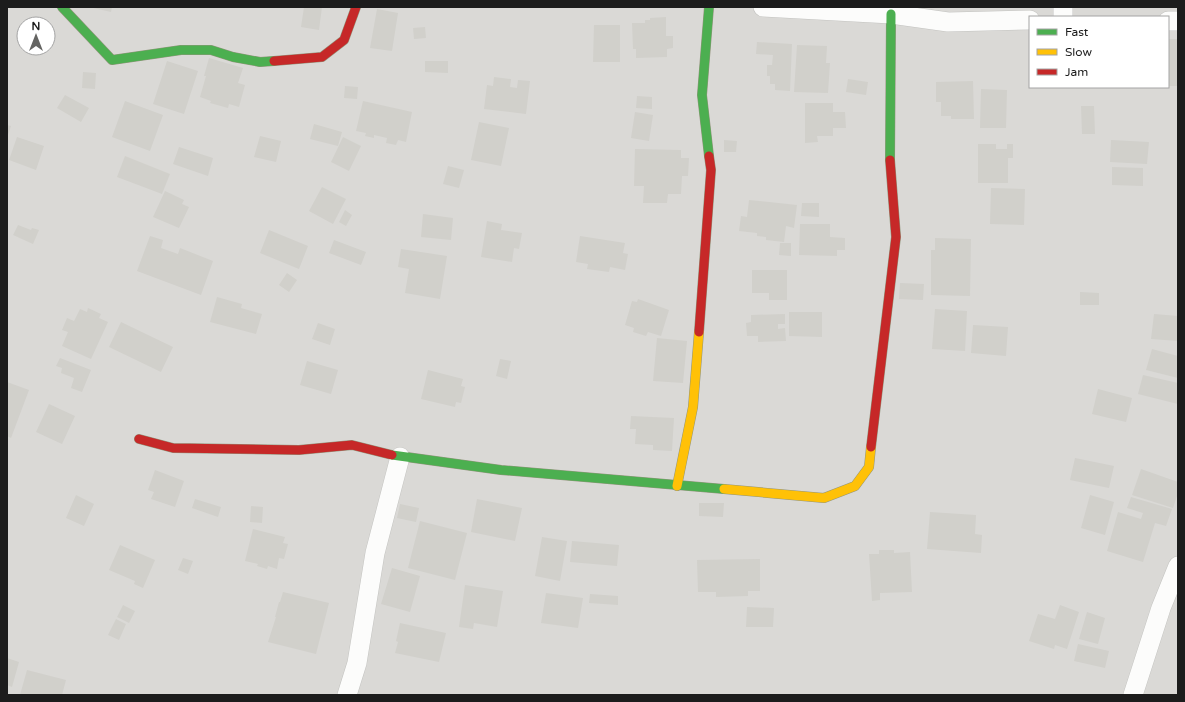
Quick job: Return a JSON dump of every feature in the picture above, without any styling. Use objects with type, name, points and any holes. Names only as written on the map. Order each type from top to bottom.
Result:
[{"type":"street","points":[[62,7],[112,60],[181,50],[211,50],[233,57],[260,62],[322,57],[344,40],[356,7]]},
{"type":"street","points":[[677,486],[693,407],[711,170],[702,94],[709,7]]},
{"type":"street","points":[[763,7],[891,14],[948,22],[1029,20]]},
{"type":"street","points":[[139,439],[173,448],[299,450],[352,445],[400,457],[501,470],[824,498],[855,486],[869,467],[896,237],[890,171],[891,14]]},
{"type":"street","points":[[347,695],[357,663],[375,553],[400,457]]},
{"type":"street","points":[[1133,695],[1161,608],[1178,566]]},
{"type":"shaded area","points":[[7,7],[1178,7],[1178,695],[7,695]]},
{"type":"building","points":[[89,7],[112,7],[111,12]]},
{"type":"building","points":[[304,7],[322,7],[319,30],[301,27]]},
{"type":"building","points":[[377,9],[398,13],[392,51],[370,48]]},
{"type":"building","points":[[666,17],[666,36],[673,36],[673,48],[667,49],[667,57],[636,58],[636,49],[633,49],[632,23],[645,23],[645,20],[650,20],[650,18]]},
{"type":"building","points":[[594,25],[620,25],[620,62],[593,62]]},
{"type":"building","points":[[425,27],[426,38],[414,39],[413,28]]},
{"type":"building","points":[[1169,39],[1178,39],[1178,86],[1169,86]]},
{"type":"building","points":[[757,42],[792,44],[790,91],[775,90],[775,84],[770,84],[770,76],[767,76],[767,65],[772,65],[773,55],[756,54]]},
{"type":"building","points":[[797,45],[827,46],[826,63],[830,63],[828,93],[794,92]]},
{"type":"building","points":[[209,58],[243,68],[238,83],[245,85],[239,107],[229,104],[228,108],[210,103],[211,101],[200,97]]},
{"type":"building","points":[[167,61],[198,71],[184,114],[153,104]]},
{"type":"building","points":[[425,61],[448,61],[448,73],[425,72]]},
{"type":"building","points":[[83,72],[96,73],[95,89],[82,88]]},
{"type":"building","points":[[494,77],[511,79],[510,87],[517,88],[518,80],[530,81],[526,114],[484,109],[487,85],[493,86]]},
{"type":"building","points":[[848,79],[868,82],[866,95],[846,92]]},
{"type":"building","points":[[973,81],[974,119],[951,119],[951,116],[941,116],[941,102],[936,102],[936,82]]},
{"type":"building","points":[[345,86],[358,87],[357,99],[344,98]]},
{"type":"building","points":[[981,89],[1007,90],[1006,128],[980,128]]},
{"type":"building","points":[[65,95],[89,108],[81,122],[57,108]]},
{"type":"building","points":[[637,96],[652,97],[652,109],[636,108]]},
{"type":"building","points":[[125,101],[163,115],[150,151],[112,137]]},
{"type":"building","points":[[363,101],[412,112],[406,142],[398,140],[396,145],[386,143],[387,138],[374,135],[374,138],[365,136],[366,133],[356,131]]},
{"type":"building","points":[[805,103],[833,103],[833,112],[845,112],[846,128],[833,128],[833,136],[817,136],[818,142],[805,143]]},
{"type":"building","points":[[1081,106],[1094,106],[1095,134],[1082,134]]},
{"type":"building","points":[[635,112],[653,115],[649,141],[631,138]]},
{"type":"building","points":[[479,122],[509,128],[501,166],[471,160]]},
{"type":"building","points":[[314,124],[342,132],[338,146],[310,139]]},
{"type":"building","points":[[7,125],[11,126],[7,138]]},
{"type":"building","points":[[260,136],[281,141],[276,162],[254,157]]},
{"type":"building","points":[[17,137],[44,146],[36,170],[9,160]]},
{"type":"building","points":[[343,137],[361,146],[349,171],[331,162]]},
{"type":"building","points":[[724,140],[737,141],[736,152],[724,152]]},
{"type":"building","points":[[1111,140],[1149,142],[1147,164],[1110,162]]},
{"type":"building","points":[[978,144],[996,144],[996,149],[1007,149],[1007,144],[1013,144],[1013,158],[1008,158],[1008,183],[978,183]]},
{"type":"building","points":[[179,147],[213,158],[208,176],[173,164]]},
{"type":"building","points":[[635,149],[681,150],[681,158],[689,158],[688,176],[682,176],[681,194],[668,194],[667,203],[643,203],[644,186],[634,186]]},
{"type":"building","points":[[125,156],[170,174],[162,194],[117,177]]},
{"type":"building","points":[[448,166],[464,170],[459,188],[443,184]]},
{"type":"building","points":[[1112,167],[1143,168],[1143,186],[1112,185]]},
{"type":"building","points":[[322,187],[346,199],[333,224],[309,211]]},
{"type":"building","points":[[991,188],[1025,189],[1024,225],[990,224]]},
{"type":"building","points":[[165,191],[184,200],[182,204],[189,207],[179,228],[153,217]]},
{"type":"building","points":[[749,200],[797,205],[794,228],[786,226],[784,242],[766,240],[766,237],[757,236],[757,233],[739,231],[741,216],[747,217]]},
{"type":"building","points":[[802,203],[819,203],[819,217],[801,216]]},
{"type":"building","points":[[345,210],[352,215],[346,226],[339,222]]},
{"type":"building","points":[[423,214],[453,218],[451,240],[421,237]]},
{"type":"building","points":[[487,221],[502,224],[501,230],[522,233],[519,249],[514,248],[512,262],[481,257]]},
{"type":"building","points":[[800,224],[830,224],[830,237],[845,238],[845,250],[837,250],[837,256],[799,255]]},
{"type":"building","points":[[18,225],[31,230],[32,228],[39,230],[33,244],[13,235]]},
{"type":"building","points":[[269,230],[308,246],[299,269],[260,253]]},
{"type":"building","points":[[150,236],[163,240],[161,248],[178,254],[180,248],[213,261],[201,295],[137,271]]},
{"type":"building","points":[[580,236],[625,243],[623,253],[628,254],[625,270],[610,267],[609,272],[587,269],[588,264],[576,262]]},
{"type":"building","points":[[935,238],[971,239],[970,296],[931,295],[931,250],[935,250]]},
{"type":"building","points":[[334,240],[366,252],[361,265],[329,253]]},
{"type":"building","points":[[780,243],[791,243],[791,256],[779,255]]},
{"type":"building","points":[[401,249],[447,256],[440,299],[405,293],[409,269],[398,267]]},
{"type":"building","points":[[752,270],[787,270],[787,300],[769,300],[769,293],[752,293]]},
{"type":"building","points":[[287,273],[297,280],[289,292],[279,285]]},
{"type":"building","points":[[900,283],[924,284],[923,300],[899,299]]},
{"type":"building","points":[[1080,292],[1099,293],[1099,305],[1080,305]]},
{"type":"building","points":[[217,297],[242,304],[241,308],[262,314],[256,334],[210,322]]},
{"type":"building","points":[[638,299],[669,310],[661,336],[648,332],[646,336],[633,332],[634,328],[625,325],[632,301],[637,302]]},
{"type":"building","points":[[88,308],[101,314],[99,318],[108,322],[91,359],[62,346],[68,332],[62,330],[67,318],[74,321],[80,309],[87,312]]},
{"type":"building","points":[[935,309],[967,311],[965,351],[932,349]]},
{"type":"building","points":[[789,312],[822,312],[822,337],[789,336]]},
{"type":"building","points":[[785,314],[785,324],[778,324],[778,329],[785,328],[786,341],[758,342],[758,336],[747,336],[746,323],[751,322],[751,315]]},
{"type":"building","points":[[1154,314],[1178,316],[1178,341],[1151,339]]},
{"type":"building","points":[[121,322],[173,347],[161,372],[109,347]]},
{"type":"building","points":[[318,323],[335,329],[330,345],[312,339]]},
{"type":"building","points":[[973,325],[1008,327],[1006,356],[971,353]]},
{"type":"building","points":[[657,338],[687,341],[683,383],[653,381]]},
{"type":"building","points":[[1152,349],[1178,356],[1178,378],[1146,370]]},
{"type":"building","points":[[60,358],[91,370],[82,392],[71,388],[74,378],[61,373],[62,368],[56,366]]},
{"type":"building","points":[[500,359],[511,361],[507,379],[496,376]]},
{"type":"building","points":[[307,361],[338,370],[331,394],[300,385]]},
{"type":"building","points":[[428,370],[463,379],[461,386],[465,387],[461,403],[456,402],[455,407],[421,399]]},
{"type":"building","points":[[1143,375],[1178,383],[1178,404],[1138,394]]},
{"type":"building","points":[[7,382],[29,390],[11,438],[7,436]]},
{"type":"building","points":[[1098,389],[1132,398],[1126,422],[1092,414]]},
{"type":"building","points":[[49,404],[75,416],[62,444],[36,432]]},
{"type":"building","points":[[631,416],[674,418],[672,451],[653,450],[653,445],[635,444],[636,429],[630,429]]},
{"type":"building","points":[[1075,458],[1114,466],[1109,488],[1070,480]]},
{"type":"building","points":[[1141,469],[1178,482],[1178,493],[1173,508],[1132,495]]},
{"type":"building","points":[[155,470],[184,481],[175,507],[151,499],[154,492],[148,490]]},
{"type":"building","points":[[76,495],[94,504],[84,526],[66,518]]},
{"type":"building","points":[[1090,495],[1114,502],[1105,535],[1081,528]]},
{"type":"building","points":[[1131,497],[1172,509],[1166,526],[1155,523],[1143,562],[1107,551],[1118,512],[1141,519],[1143,513],[1127,508]]},
{"type":"building","points":[[195,499],[221,507],[218,517],[192,508]]},
{"type":"building","points":[[477,499],[522,508],[515,541],[471,532]]},
{"type":"building","points":[[699,503],[724,503],[723,517],[699,516]]},
{"type":"building","points":[[400,504],[419,508],[416,522],[397,518]]},
{"type":"building","points":[[251,506],[263,507],[262,523],[250,522]]},
{"type":"building","points":[[930,512],[976,515],[975,534],[982,535],[981,553],[927,549]]},
{"type":"building","points":[[420,521],[467,533],[455,580],[408,568]]},
{"type":"building","points":[[253,529],[285,537],[283,543],[288,544],[284,559],[279,558],[277,569],[268,566],[267,569],[257,566],[258,564],[245,561]]},
{"type":"building","points":[[542,537],[567,541],[560,581],[535,576]]},
{"type":"building","points":[[572,541],[619,545],[617,566],[570,562]]},
{"type":"building","points":[[120,545],[155,560],[143,588],[134,584],[135,581],[109,570]]},
{"type":"building","points":[[879,550],[894,550],[894,553],[910,552],[912,592],[880,593],[880,600],[872,601],[869,554],[879,554]]},
{"type":"building","points":[[183,558],[193,561],[188,574],[178,570]]},
{"type":"building","points":[[760,559],[760,591],[748,591],[748,596],[716,597],[716,592],[698,592],[697,560]]},
{"type":"building","points":[[392,568],[420,576],[410,612],[381,604]]},
{"type":"building","points":[[465,585],[503,591],[497,627],[474,623],[473,629],[459,627]]},
{"type":"building","points":[[283,592],[329,603],[316,654],[268,642]]},
{"type":"building","points":[[546,593],[583,598],[578,628],[541,623]]},
{"type":"building","points":[[590,594],[618,596],[618,605],[589,603]]},
{"type":"building","points":[[123,605],[135,611],[129,623],[117,617]]},
{"type":"building","points":[[1060,605],[1079,612],[1067,649],[1055,645],[1054,649],[1029,641],[1038,614],[1055,619]]},
{"type":"building","points":[[747,607],[774,608],[773,627],[746,627]]},
{"type":"building","points":[[1087,612],[1105,618],[1098,644],[1079,639]]},
{"type":"building","points":[[116,619],[126,624],[119,640],[108,635]]},
{"type":"building","points":[[400,623],[446,633],[439,662],[395,653]]},
{"type":"building","points":[[1078,644],[1109,651],[1105,668],[1074,661]]},
{"type":"building","points":[[7,658],[19,662],[12,687],[7,685]]},
{"type":"building","points":[[27,670],[66,680],[62,695],[20,695]]},
{"type":"traffic: fast","points":[[62,7],[112,60],[181,50],[211,50],[233,57],[260,62],[274,61]]},
{"type":"traffic: fast","points":[[709,7],[702,95],[709,156]]},
{"type":"traffic: fast","points":[[890,160],[891,14]]},
{"type":"traffic: fast","points":[[392,455],[501,470],[724,489]]},
{"type":"traffic: slow","points":[[677,486],[693,407],[699,332]]},
{"type":"traffic: slow","points":[[724,489],[824,498],[855,486],[869,467],[871,447]]},
{"type":"traffic: jam","points":[[274,61],[322,57],[344,40],[356,7]]},
{"type":"traffic: jam","points":[[699,332],[711,170],[709,156]]},
{"type":"traffic: jam","points":[[871,447],[896,237],[890,160]]},
{"type":"traffic: jam","points":[[139,439],[173,448],[299,450],[352,445],[392,455]]}]
